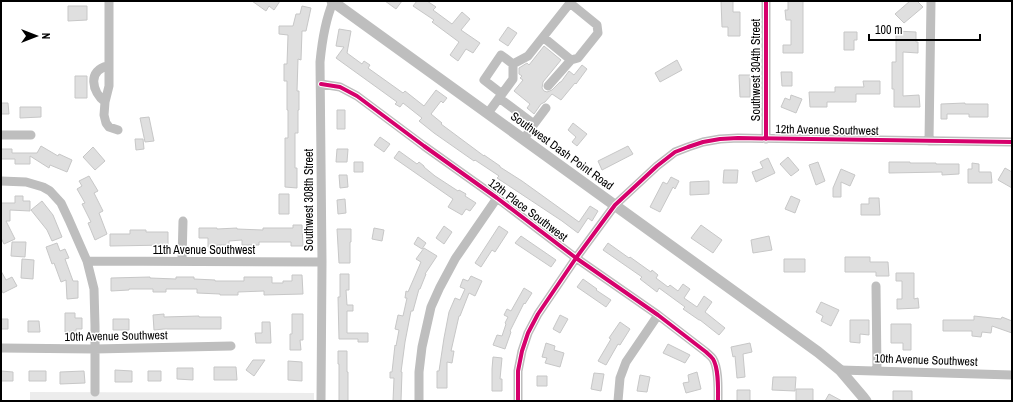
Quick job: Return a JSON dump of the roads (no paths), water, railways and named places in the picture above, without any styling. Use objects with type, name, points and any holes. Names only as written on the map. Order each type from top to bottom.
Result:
[{"type":"main road","name":"Southwest Dash Point Road","points":[[333,1],[818,352],[840,370],[866,401]]},
{"type":"street","points":[[108,1],[109,86],[105,102],[104,115],[106,123],[109,127],[118,130]]},
{"type":"street","name":"Southwest 308th Street","points":[[321,401],[322,262],[320,62],[328,14],[333,1]]},
{"type":"street","name":"Southwest 304th Street","points":[[766,1],[766,139]]},
{"type":"street","points":[[929,141],[931,2]]},
{"type":"street","points":[[513,64],[528,56],[570,3],[597,25],[598,33],[578,58],[571,60],[548,86]]},
{"type":"street","points":[[543,37],[571,60]]},
{"type":"street","points":[[513,64],[501,55],[484,80],[500,96],[534,124]]},
{"type":"street","points":[[488,113],[513,79],[513,64]]},
{"type":"street","points":[[105,102],[100,98],[95,90],[94,83],[95,74],[97,71],[108,66]]},
{"type":"street","name":"12th Place Southwest","points":[[321,84],[340,87],[357,96],[497,198],[576,258],[658,315],[706,352],[713,358],[716,366],[718,401]]},
{"type":"street","points":[[524,139],[546,108]]},
{"type":"street","points":[[1,135],[31,135]]},
{"type":"street","name":"12th Avenue Southwest","points":[[518,401],[518,370],[522,351],[528,332],[538,314],[576,258],[615,205],[657,166],[675,152],[703,142],[738,138],[1012,142]]},
{"type":"street","points":[[1,181],[26,182],[43,187],[50,191],[61,203],[69,220],[87,261],[94,289],[95,392]]},
{"type":"street","points":[[419,401],[419,372],[422,347],[431,307],[455,259],[497,198]]},
{"type":"street","points":[[182,261],[183,220]]},
{"type":"street","name":"11th Avenue Southwest","points":[[87,261],[322,262]]},
{"type":"street","points":[[876,286],[876,371]]},
{"type":"street","points":[[618,401],[620,378],[626,362],[658,315]]},
{"type":"street","name":"10th Avenue Southwest","points":[[1,348],[95,349],[231,346]]},
{"type":"street","name":"10th Avenue Southwest","points":[[840,370],[1012,375]]}]
